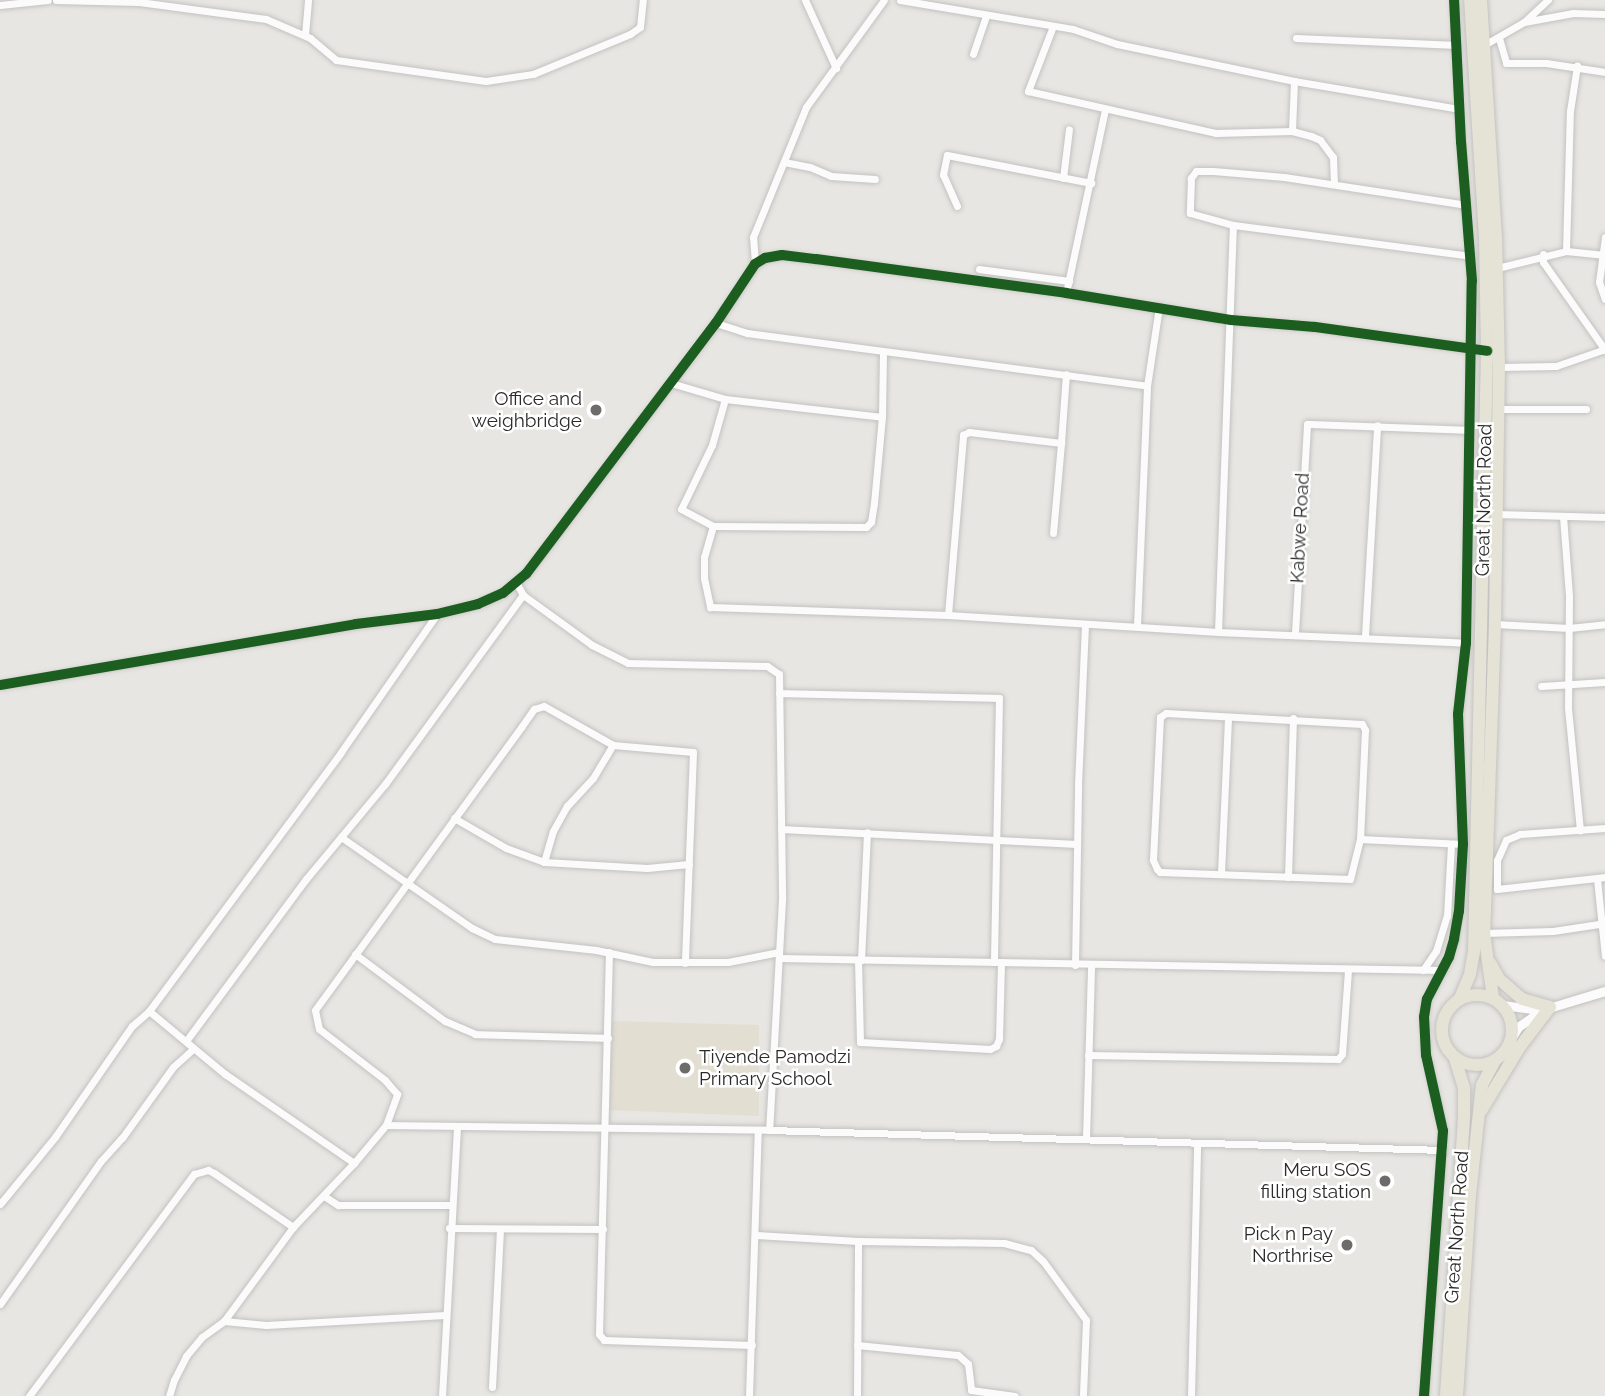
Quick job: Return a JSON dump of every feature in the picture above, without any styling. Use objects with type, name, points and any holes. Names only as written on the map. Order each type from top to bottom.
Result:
[{"type":"main road","name":"Great North Road","points":[[1460,998],[1470,974],[1474,940],[1488,351],[1485,237],[1470,0]]},
{"type":"main road","name":"Great North Road","points":[[1481,0],[1497,268],[1499,367],[1495,624],[1485,953],[1498,1002]]},
{"type":"main road","points":[[1479,1114],[1524,1039],[1546,1009],[1522,999],[1499,979],[1485,953]]},
{"type":"main road","points":[[1479,994],[1498,1002],[1511,1022],[1507,1049],[1494,1062],[1477,1066],[1455,1058],[1445,1045],[1442,1030],[1446,1014],[1460,998],[1479,994]]},
{"type":"main road","name":"Great North Road","points":[[1446,1396],[1464,1114],[1464,1088],[1455,1058]]},
{"type":"main road","name":"Great North Road","points":[[1457,1396],[1470,1195],[1482,1085],[1494,1062]]},
{"type":"street","points":[[0,5],[48,0]]},
{"type":"street","points":[[56,0],[139,2],[267,19],[305,35],[329,56],[346,63],[447,78],[498,81],[533,74],[630,34],[640,27],[643,0]]},
{"type":"street","points":[[305,35],[308,0]]},
{"type":"street","points":[[806,0],[836,68]]},
{"type":"street","points":[[0,685],[356,624],[437,614],[478,604],[517,584],[716,323],[755,264],[753,237],[806,107],[884,0]]},
{"type":"street","points":[[900,0],[1053,26],[1117,44],[1294,82],[1459,109]]},
{"type":"street","points":[[1424,1396],[1443,1150],[1440,1109],[1426,1055],[1424,1017],[1427,999],[1449,957],[1460,911],[1463,844],[1458,714],[1466,643],[1468,430],[1472,349],[1471,256],[1459,109],[1454,0]]},
{"type":"street","points":[[1484,46],[1524,22],[1548,0]]},
{"type":"street","points":[[1524,22],[1573,13],[1605,14]]},
{"type":"street","points":[[973,54],[986,16]]},
{"type":"street","points":[[1053,26],[1039,68],[1027,89],[1216,133],[1292,131],[1320,140],[1328,148],[1335,163],[1334,184]]},
{"type":"street","points":[[1296,38],[1457,45]]},
{"type":"street","points":[[1499,38],[1506,63],[1577,66],[1605,72]]},
{"type":"street","points":[[1566,251],[1570,111],[1577,66]]},
{"type":"street","points":[[1292,131],[1294,82]]},
{"type":"street","points":[[1066,293],[1105,108]]},
{"type":"street","points":[[1063,178],[1069,129]]},
{"type":"street","points":[[957,206],[943,175],[947,155],[1091,183]]},
{"type":"street","points":[[784,162],[810,167],[831,176],[875,180]]},
{"type":"street","points":[[1467,205],[1261,175],[1194,172],[1191,178],[1190,213],[1233,225],[1471,256]]},
{"type":"street","points":[[1218,632],[1233,225]]},
{"type":"street","points":[[1605,237],[1600,282],[1605,299]]},
{"type":"street","points":[[1497,268],[1543,254],[1566,251],[1603,254]]},
{"type":"street","points":[[1499,367],[1556,366],[1605,349],[1543,262],[1543,254]]},
{"type":"street","points":[[755,264],[782,255],[1066,293],[1231,320],[1315,327],[1488,351]]},
{"type":"street","points":[[979,269],[1069,281]]},
{"type":"street","points":[[1000,285],[1002,272]]},
{"type":"street","points":[[1137,626],[1147,386],[1159,307]]},
{"type":"street","points":[[716,323],[747,333],[1147,386]]},
{"type":"street","points":[[725,399],[712,444],[681,509],[713,526],[870,526],[882,417],[883,351]]},
{"type":"street","points":[[1053,533],[1066,374]]},
{"type":"street","points":[[671,383],[725,399],[882,417]]},
{"type":"street","points":[[1497,409],[1586,409]]},
{"type":"street","name":"Kabwe Road","points":[[1295,633],[1307,424],[1377,425]]},
{"type":"street","points":[[1365,636],[1377,425],[1468,430]]},
{"type":"street","points":[[948,615],[965,432],[1061,443]]},
{"type":"street","points":[[1496,513],[1605,517]]},
{"type":"street","points":[[1563,516],[1569,686],[1580,830]]},
{"type":"street","points":[[713,526],[704,556],[704,578],[710,607],[948,615],[1218,632],[1365,636],[1466,643]]},
{"type":"street","points":[[517,584],[523,596],[592,645],[628,663],[767,666],[779,674],[779,955],[769,1130]]},
{"type":"street","points":[[186,1041],[306,879],[385,784],[523,596]]},
{"type":"street","points":[[0,1204],[55,1137],[132,1026],[149,1011],[341,752],[437,614]]},
{"type":"street","points":[[1075,965],[1085,624]]},
{"type":"street","points":[[1495,624],[1569,628],[1605,624]]},
{"type":"street","points":[[1541,686],[1569,686],[1605,681]]},
{"type":"street","points":[[779,693],[999,698],[994,839],[999,1039],[996,1046],[990,1049],[860,1042],[860,960],[867,832]]},
{"type":"street","points":[[169,1396],[187,1356],[202,1337],[224,1321],[293,1227],[386,1125],[396,1091],[319,1029],[315,1021],[315,1010],[323,995],[539,706],[549,707],[613,745],[693,752],[685,963]]},
{"type":"street","points":[[1166,713],[1228,717],[1359,722],[1364,727],[1360,839],[1355,868],[1350,879],[1160,872],[1153,860],[1160,717],[1166,713]]},
{"type":"street","points":[[1222,873],[1228,717]]},
{"type":"street","points":[[1288,877],[1293,718]]},
{"type":"street","points":[[544,862],[553,831],[567,806],[593,778],[613,745]]},
{"type":"street","points":[[454,818],[506,848],[544,862],[647,868],[689,864]]},
{"type":"street","points":[[1605,828],[1520,834],[1506,840],[1497,860],[1497,889],[1601,878],[1605,956]]},
{"type":"street","points":[[780,829],[1077,844]]},
{"type":"street","points":[[341,836],[472,928],[495,939],[609,953],[653,962],[728,962],[779,955],[860,960],[1075,965],[1348,971],[1441,970]]},
{"type":"street","points":[[1360,839],[1463,844]]},
{"type":"street","points":[[1422,970],[1436,951],[1447,916],[1451,845]]},
{"type":"street","points":[[1485,933],[1553,931],[1603,923]]},
{"type":"street","points":[[609,953],[598,1330],[601,1338],[752,1345]]},
{"type":"street","points":[[355,954],[445,1021],[475,1034],[608,1038]]},
{"type":"street","points":[[1086,1139],[1091,965]]},
{"type":"street","points":[[1088,1055],[1338,1059],[1342,1054],[1348,971]]},
{"type":"street","points":[[1498,1002],[1528,1011],[1546,1009],[1605,991]]},
{"type":"street","points":[[1510,1040],[1518,1027],[1546,1009]]},
{"type":"street","points":[[149,1011],[225,1074],[354,1163]]},
{"type":"street","points":[[0,1304],[101,1161],[122,1138],[173,1066],[194,1048]]},
{"type":"street","points":[[386,1125],[605,1130],[769,1130],[1443,1150]]},
{"type":"street","points":[[442,1396],[450,1205],[457,1127]]},
{"type":"street","points":[[749,1396],[758,1130]]},
{"type":"street","points":[[1191,1396],[1196,1144]]},
{"type":"street","points":[[29,1396],[194,1174],[208,1170],[293,1227]]},
{"type":"street","points":[[324,1196],[338,1205],[450,1205]]},
{"type":"street","points":[[449,1228],[603,1228]]},
{"type":"street","points":[[492,1387],[500,1229]]},
{"type":"street","points":[[756,1235],[858,1241],[995,1243],[1018,1245],[1031,1251],[1043,1261],[1086,1320],[1083,1396]]},
{"type":"street","points":[[857,1396],[858,1241]]},
{"type":"street","points":[[224,1321],[266,1325],[445,1315]]},
{"type":"street","points":[[857,1345],[958,1355],[968,1364],[971,1390],[1015,1396]]},
{"type":"shaded area","name":"Tiyende Pamodzi Primary School","points":[[612,1021],[759,1025],[759,1116],[610,1110]]},
{"type":"cycle path","points":[[1424,1396],[1443,1131],[1426,1055],[1424,1017],[1427,999],[1449,957],[1454,939],[1459,911],[1463,844],[1458,714],[1466,643],[1472,281],[1454,0]]},
{"type":"cycle path","points":[[0,685],[356,624],[437,614],[478,604],[503,593],[526,574],[716,323],[755,264],[765,258],[782,255],[816,259],[1066,293],[1231,320],[1315,327],[1487,351]]},
{"type":"place","name":"Office and weighbridge","points":[[596,410]]},
{"type":"place","name":"Tiyende Pamodzi Primary School","points":[[685,1068]]},
{"type":"place","name":"Meru SOS filling station","points":[[1385,1181]]},
{"type":"place","name":"Pick n Pay Northrise","points":[[1347,1245]]}]
